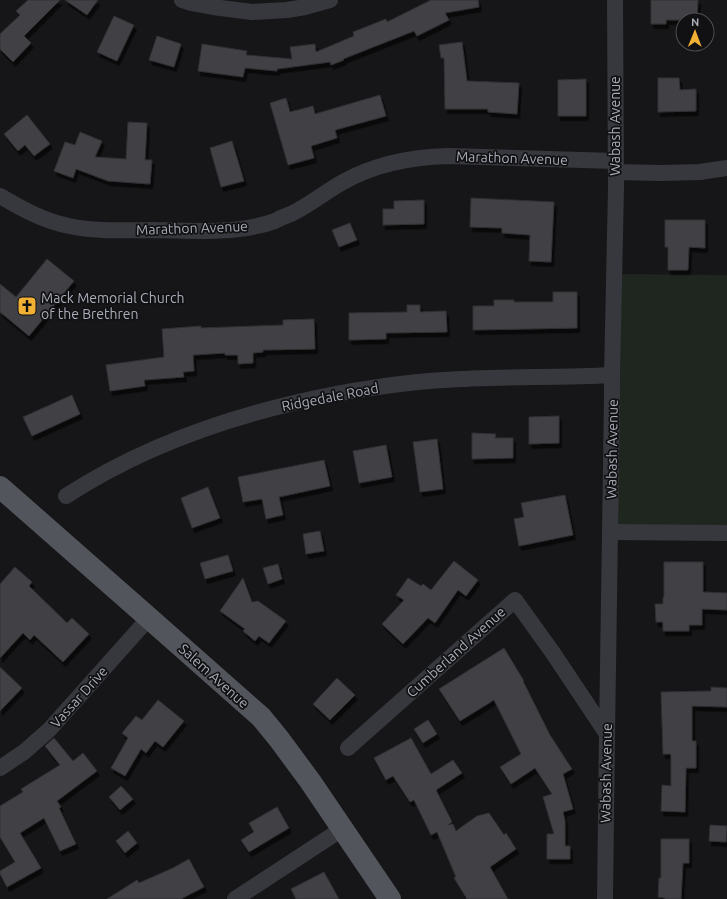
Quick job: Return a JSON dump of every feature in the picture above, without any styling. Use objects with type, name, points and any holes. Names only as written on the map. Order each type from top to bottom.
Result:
[{"type":"main road","name":"Salem Avenue","points":[[0,487],[261,717],[310,781],[390,899]]},
{"type":"street","points":[[182,0],[213,7],[252,12],[287,10],[330,0]]},
{"type":"street","name":"Wabash Avenue","points":[[605,899],[616,166],[615,0]]},
{"type":"street","name":"Marathon Avenue","points":[[0,196],[30,213],[69,226],[101,230],[206,231],[254,226],[272,222],[291,214],[343,182],[360,174],[407,159],[448,156],[616,166],[661,173],[700,172],[727,168]]},
{"type":"street","name":"Ridgedale Road","points":[[66,496],[88,481],[133,458],[180,437],[244,416],[310,399],[376,387],[436,380],[493,377],[612,375]]},
{"type":"street","points":[[610,532],[727,533]]},
{"type":"street","name":"Cumberland Avenue","points":[[348,748],[516,600],[607,734]]},
{"type":"street","name":"Vassar Drive","points":[[0,768],[24,752],[49,730],[150,618]]},
{"type":"street","points":[[235,899],[342,829]]},
{"type":"shaded area","points":[[614,274],[727,275],[727,533],[610,532]]},
{"type":"building","points":[[28,0],[60,0],[24,36],[31,43],[13,62],[0,49],[0,34],[20,15],[16,11]]},
{"type":"building","points":[[65,0],[98,0],[87,15]]},
{"type":"building","points":[[431,0],[478,0],[479,7],[445,13],[449,20],[417,36],[414,31],[331,65],[330,62],[277,69],[277,71],[245,68],[243,77],[198,71],[202,44],[247,51],[246,55],[292,59],[290,47],[315,44],[316,52],[354,36],[353,32],[386,19],[387,22]]},
{"type":"building","points":[[651,0],[698,0],[697,12],[675,12],[675,20],[666,20],[666,24],[651,24]]},
{"type":"building","points":[[114,16],[134,25],[117,61],[97,52]]},
{"type":"building","points":[[157,36],[181,44],[174,67],[149,60]]},
{"type":"building","points":[[462,42],[467,81],[519,83],[517,114],[488,112],[488,109],[445,109],[444,58],[441,58],[439,45]]},
{"type":"building","points":[[658,78],[679,78],[680,90],[696,89],[696,111],[658,112]]},
{"type":"building","points":[[586,79],[586,116],[558,116],[558,80]]},
{"type":"building","points":[[380,95],[386,116],[335,130],[337,138],[311,146],[314,158],[288,165],[270,103],[286,98],[290,112],[313,106],[315,114]]},
{"type":"building","points":[[27,115],[50,144],[34,156],[25,145],[18,151],[4,134]]},
{"type":"building","points":[[128,122],[147,123],[145,160],[152,160],[150,184],[108,181],[76,169],[73,178],[54,171],[65,142],[75,145],[80,132],[102,141],[95,157],[126,159]]},
{"type":"building","points":[[232,141],[244,181],[221,187],[210,148]]},
{"type":"building","points":[[471,198],[554,202],[551,262],[529,261],[530,235],[502,233],[502,228],[470,227]]},
{"type":"building","points":[[424,200],[424,224],[383,225],[383,209],[394,209],[394,201]]},
{"type":"building","points":[[665,220],[705,220],[705,248],[689,247],[688,270],[668,270],[668,247],[665,247]]},
{"type":"building","points":[[350,223],[357,240],[339,247],[332,230]]},
{"type":"building","name":"Mack Memorial Church of the Brethren","points":[[47,259],[74,281],[29,336],[0,312],[0,284],[16,297]]},
{"type":"building","points":[[553,292],[577,292],[577,328],[473,330],[473,306],[494,306],[494,300],[514,300],[514,302],[553,302]]},
{"type":"building","points":[[407,305],[420,305],[420,312],[446,311],[447,332],[386,333],[386,339],[349,340],[349,313],[407,312]]},
{"type":"building","points":[[314,319],[315,349],[263,350],[263,352],[253,353],[253,363],[238,364],[238,355],[225,355],[225,353],[193,355],[194,371],[183,372],[184,377],[144,380],[145,386],[110,391],[106,365],[164,357],[162,329],[201,326],[201,328],[283,325],[283,320]]},
{"type":"building","points":[[72,395],[80,414],[32,436],[23,417]]},
{"type":"building","points":[[559,416],[559,443],[529,444],[529,417]]},
{"type":"building","points":[[472,433],[496,434],[495,438],[513,438],[513,458],[472,459]]},
{"type":"building","points":[[437,439],[443,489],[420,492],[413,442]]},
{"type":"building","points":[[386,445],[392,477],[359,483],[353,451]]},
{"type":"building","points":[[324,460],[330,486],[279,497],[283,515],[266,519],[262,499],[243,502],[238,477]]},
{"type":"building","points":[[208,487],[220,518],[192,528],[181,498]]},
{"type":"building","points":[[565,495],[573,535],[519,546],[514,519],[524,517],[521,503]]},
{"type":"building","points":[[320,531],[324,551],[306,554],[303,534]]},
{"type":"building","points":[[228,555],[233,571],[205,579],[200,563]]},
{"type":"building","points":[[454,561],[478,580],[466,596],[458,590],[435,623],[428,618],[403,644],[382,624],[404,600],[396,595],[408,578],[421,586],[423,584],[431,590]]},
{"type":"building","points":[[664,562],[703,562],[703,592],[727,593],[727,610],[702,609],[702,625],[689,625],[689,631],[663,631],[663,622],[656,622],[655,604],[663,604]]},
{"type":"building","points":[[278,564],[282,579],[268,584],[263,568]]},
{"type":"building","points":[[15,567],[32,582],[29,586],[67,623],[72,618],[89,634],[63,662],[34,635],[30,640],[23,633],[0,658],[0,584]]},
{"type":"building","points":[[243,578],[252,602],[258,601],[286,621],[269,643],[259,636],[255,641],[243,631],[245,629],[220,611]]},
{"type":"building","points":[[504,648],[524,681],[550,735],[572,769],[563,774],[573,809],[563,812],[565,821],[565,846],[570,846],[570,859],[547,859],[547,834],[554,834],[543,797],[552,794],[535,768],[511,784],[500,767],[521,754],[494,700],[460,721],[439,689]]},
{"type":"building","points":[[0,667],[22,688],[0,711]]},
{"type":"building","points":[[337,678],[355,695],[330,720],[313,704]]},
{"type":"building","points":[[711,687],[727,688],[727,707],[692,706],[692,741],[696,741],[696,768],[686,768],[685,812],[661,811],[662,785],[671,786],[671,754],[663,754],[661,692],[711,691]]},
{"type":"building","points":[[158,700],[184,721],[163,747],[155,741],[146,753],[141,749],[125,776],[111,768],[128,738],[122,733],[136,716],[142,720]]},
{"type":"building","points":[[428,720],[437,734],[423,743],[414,729]]},
{"type":"building","points":[[54,738],[73,761],[83,753],[97,771],[57,801],[61,807],[59,808],[76,844],[60,851],[44,818],[20,833],[41,868],[7,887],[0,874],[0,871],[15,862],[0,837],[0,806],[23,792],[21,789],[60,765],[45,746]]},
{"type":"building","points":[[411,738],[431,774],[453,760],[462,773],[436,790],[452,822],[448,825],[453,824],[456,831],[477,816],[489,813],[504,835],[506,833],[516,849],[490,867],[508,899],[467,899],[454,878],[456,877],[437,832],[431,835],[414,800],[410,802],[393,776],[386,780],[374,758]]},
{"type":"building","points":[[121,786],[133,799],[120,810],[109,797]]},
{"type":"building","points":[[277,807],[289,828],[249,852],[241,840],[254,832],[249,823]]},
{"type":"building","points":[[710,825],[727,826],[726,842],[709,841]]},
{"type":"building","points":[[128,831],[137,843],[125,853],[116,841]]},
{"type":"building","points":[[661,839],[689,839],[689,863],[683,863],[681,899],[665,899],[658,897],[659,878],[661,878]]},
{"type":"building","points":[[189,859],[204,887],[181,899],[107,899],[137,880],[139,883]]},
{"type":"building","points":[[324,872],[339,899],[296,899],[291,889]]},
{"type":"place","name":"Mack Memorial Church of the Brethren","points":[[27,306]]}]
